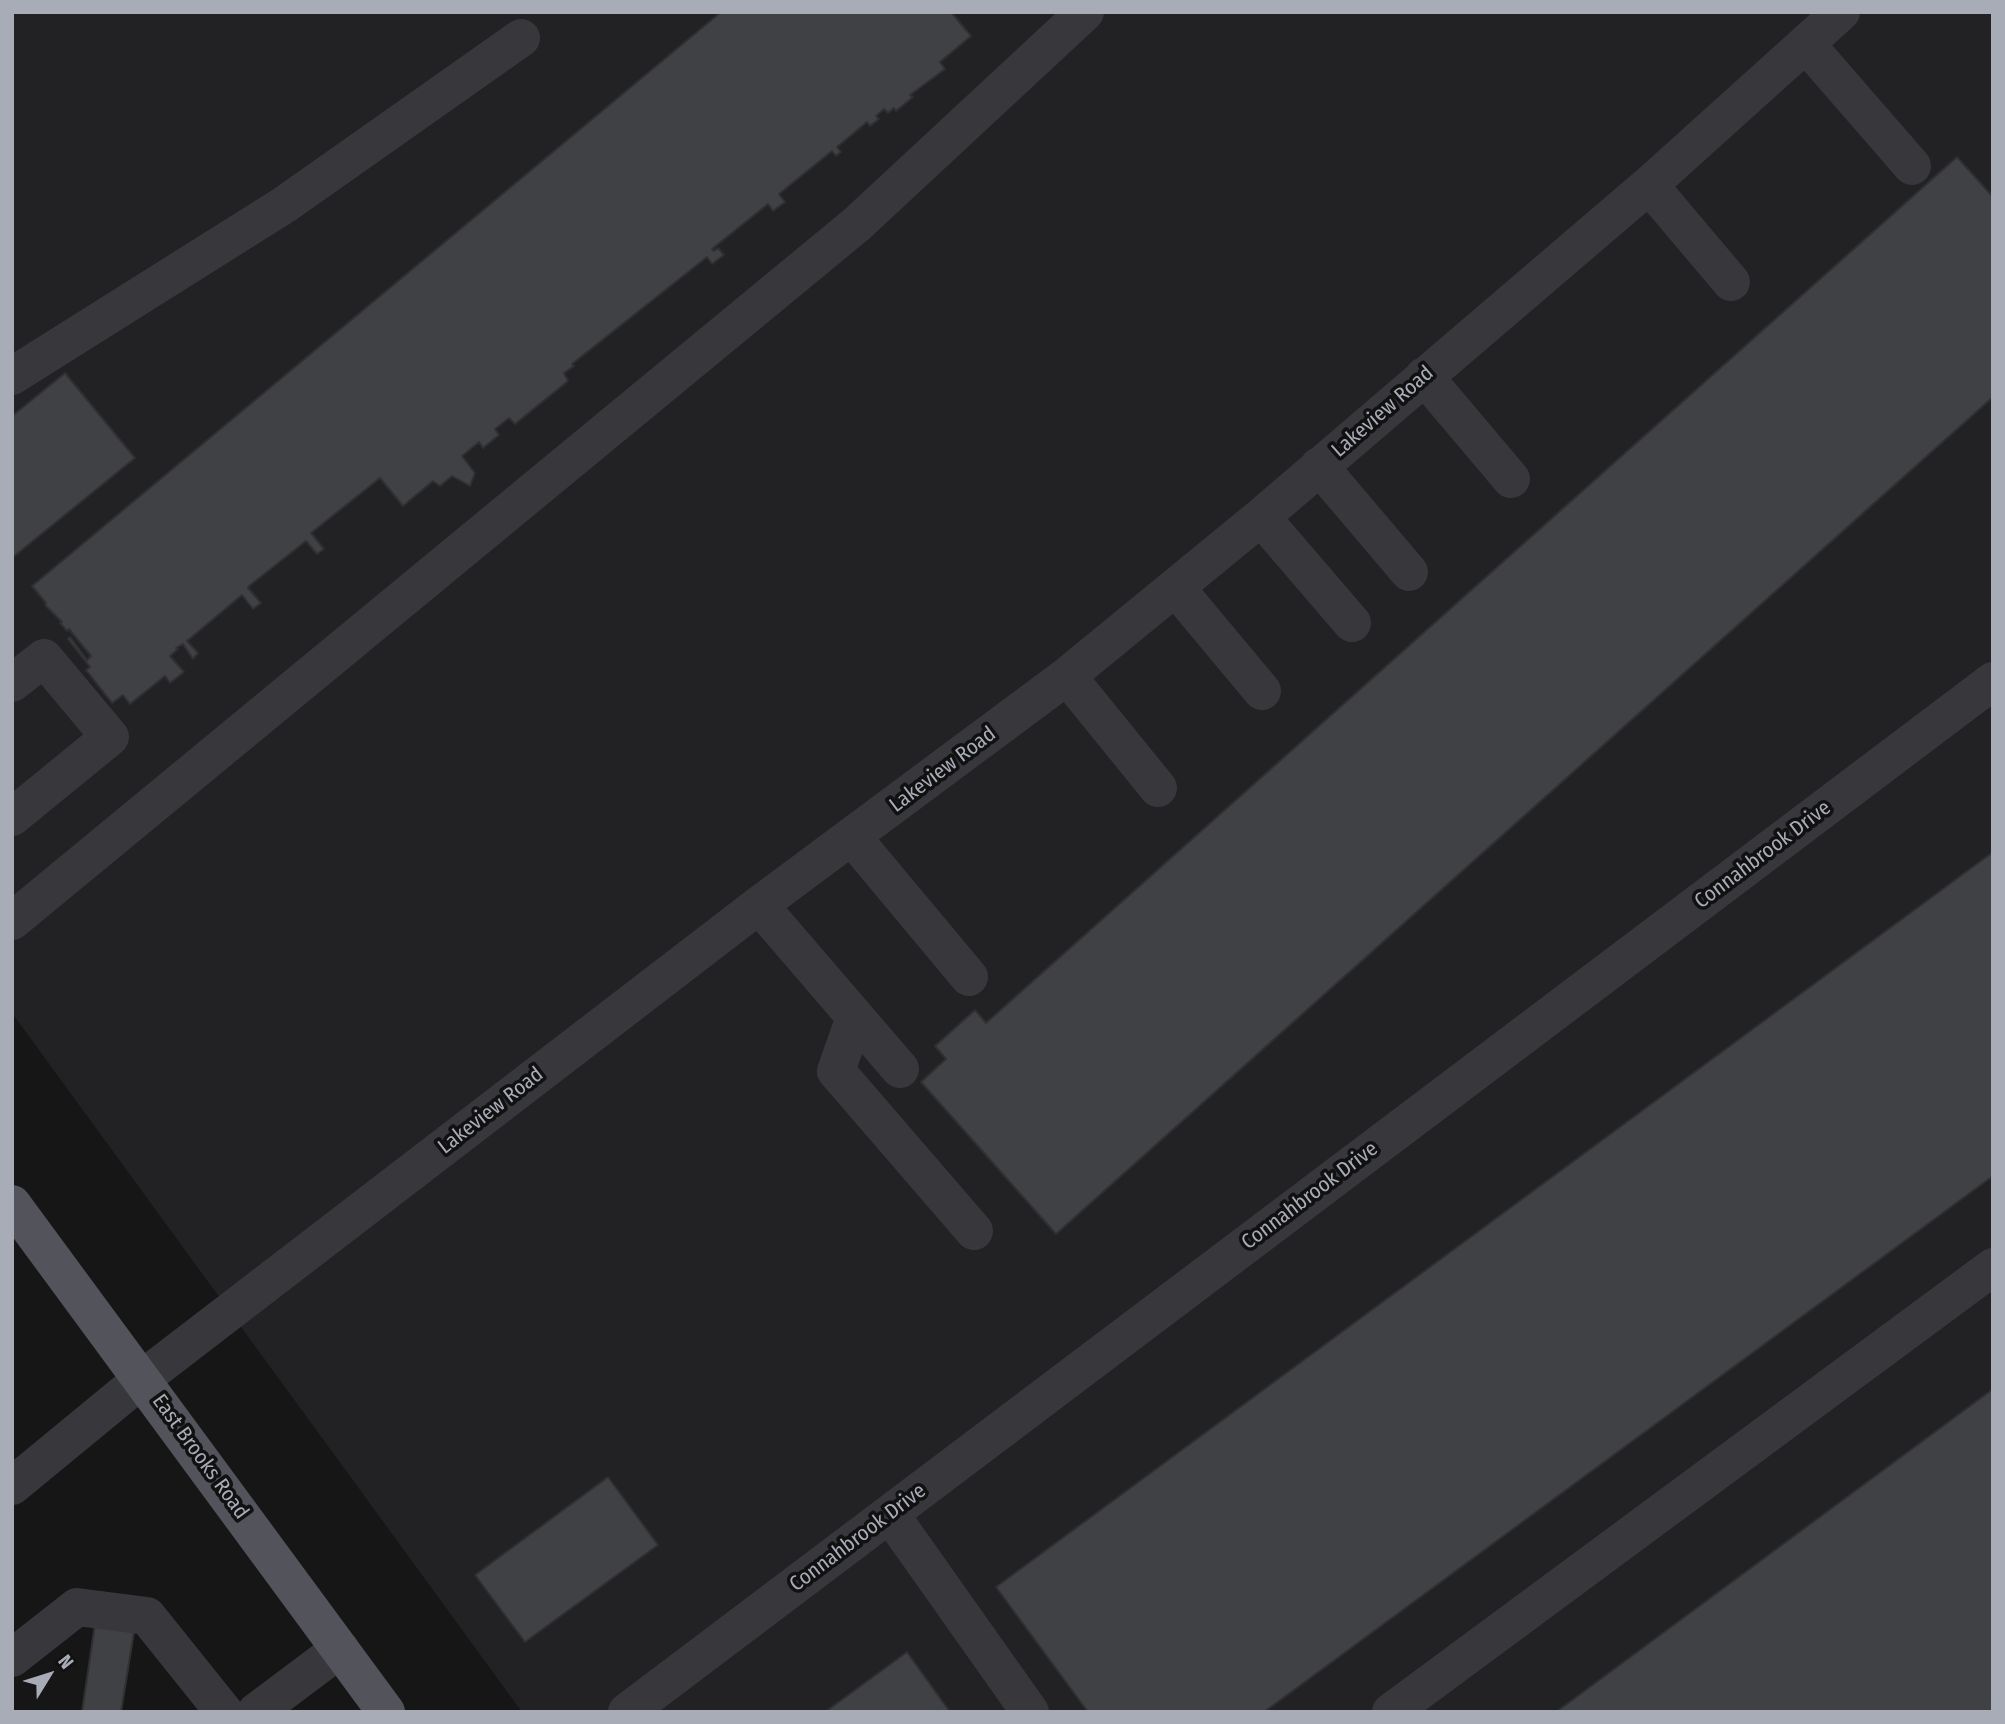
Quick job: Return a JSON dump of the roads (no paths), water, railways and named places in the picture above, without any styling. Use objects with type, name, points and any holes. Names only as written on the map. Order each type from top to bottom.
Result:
[{"type":"main road","name":"East Brooks Road","points":[[12,1204],[386,1712]]},
{"type":"street","points":[[12,921],[857,224],[1085,12]]},
{"type":"street","name":"Lakeview Road","points":[[12,1486],[142,1379],[759,905],[853,838],[1068,676],[1261,517],[1649,185],[1841,12]]},
{"type":"street","points":[[12,376],[284,205],[521,38]]},
{"type":"street","points":[[1806,44],[1912,166]]},
{"type":"street","points":[[1649,185],[1731,282]]},
{"type":"street","points":[[1423,376],[1511,479]]},
{"type":"street","points":[[1319,466],[1409,572]]},
{"type":"street","points":[[1261,517],[1352,623]]},
{"type":"street","points":[[1176,588],[1262,691]]},
{"type":"street","points":[[12,683],[44,658],[110,737],[12,817]]},
{"type":"street","points":[[1068,676],[1158,788]]},
{"type":"street","name":"Connahbrook Drive","points":[[627,1712],[1993,681]]},
{"type":"street","points":[[853,838],[969,977]]},
{"type":"street","points":[[759,905],[900,1069]]},
{"type":"street","points":[[855,1017],[835,1071],[974,1231]]},
{"type":"street","points":[[1391,1712],[1993,1266]]},
{"type":"street","points":[[890,1514],[1030,1712]]},
{"type":"street","points":[[12,1658],[77,1607],[147,1616],[224,1712]]},
{"type":"street","points":[[256,1712],[340,1649]]}]
